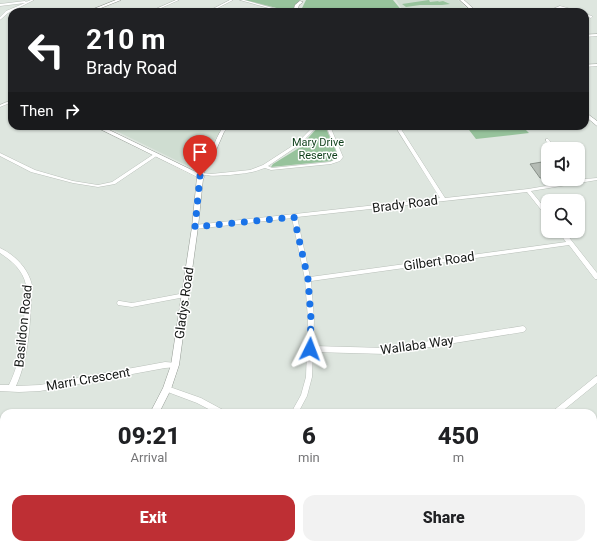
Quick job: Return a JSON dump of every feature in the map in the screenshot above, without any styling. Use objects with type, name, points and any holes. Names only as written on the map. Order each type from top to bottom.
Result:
[{"type":"street","points":[[16,8],[33,0]]},
{"type":"street","points":[[98,8],[119,0]]},
{"type":"street","points":[[159,8],[178,0]]},
{"type":"street","points":[[216,8],[232,0]]},
{"type":"street","points":[[241,0],[270,8]]},
{"type":"street","points":[[462,0],[471,8]]},
{"type":"street","points":[[0,5],[29,2]]},
{"type":"street","points":[[0,19],[8,12]]},
{"type":"street","points":[[589,117],[597,124]]},
{"type":"street","points":[[105,130],[201,175],[251,171],[265,166],[298,144],[312,130]]},
{"type":"street","points":[[201,175],[204,165],[209,159],[219,140],[224,136],[226,130]]},
{"type":"street","points":[[265,166],[271,169],[331,163],[338,160],[341,157],[330,130]]},
{"type":"street","points":[[400,130],[444,199]]},
{"type":"street","points":[[0,154],[33,171],[73,182],[98,186],[113,183],[156,155]]},
{"type":"street","name":"Gladys Road","points":[[156,409],[167,389],[175,365],[195,228],[201,175]]},
{"type":"street","name":"Brady Road","points":[[585,181],[597,179]]},
{"type":"street","name":"Brady Road","points":[[195,228],[207,228],[553,186]]},
{"type":"street","points":[[528,190],[541,206]]},
{"type":"street","points":[[294,217],[308,279],[311,319],[309,377],[304,396],[296,409]]},
{"type":"street","points":[[566,238],[597,277]]},
{"type":"street","name":"Gilbert Road","points":[[308,279],[570,243]]},
{"type":"street","name":"Basildon Road","points":[[0,250],[22,268],[27,275],[29,285],[22,355],[18,374],[11,389]]},
{"type":"street","points":[[120,303],[132,305],[185,295]]},
{"type":"street","name":"Wallaba Way","points":[[310,349],[386,351],[523,329]]},
{"type":"street","name":"Marri Crescent","points":[[0,388],[40,388],[165,365],[175,365]]},
{"type":"street","points":[[560,409],[597,379]]},
{"type":"street","points":[[167,389],[199,400],[216,409]]},
{"type":"shaded area","points":[[396,0],[458,0],[467,8],[401,8]]},
{"type":"shaded area","points":[[114,130],[221,130],[198,168],[194,169]]},
{"type":"green space","points":[[245,0],[300,0],[295,8],[276,8]]},
{"type":"green space","points":[[306,0],[393,0],[400,8],[302,8]]},
{"type":"green space","points":[[429,0],[430,2],[443,1],[450,4],[406,7],[402,4]]},
{"type":"green space","name":"Mary Drive Reserve","points":[[315,130],[327,130],[338,156],[337,159],[331,161],[271,167],[273,164],[299,148]]},
{"type":"green space","points":[[469,130],[526,130],[529,133],[476,139]]},
{"type":"building","points":[[541,162],[541,178],[540,178],[530,164]]},
{"type":"route","points":[[200,176],[195,227],[294,217],[308,279],[311,319],[310,349]]}]
